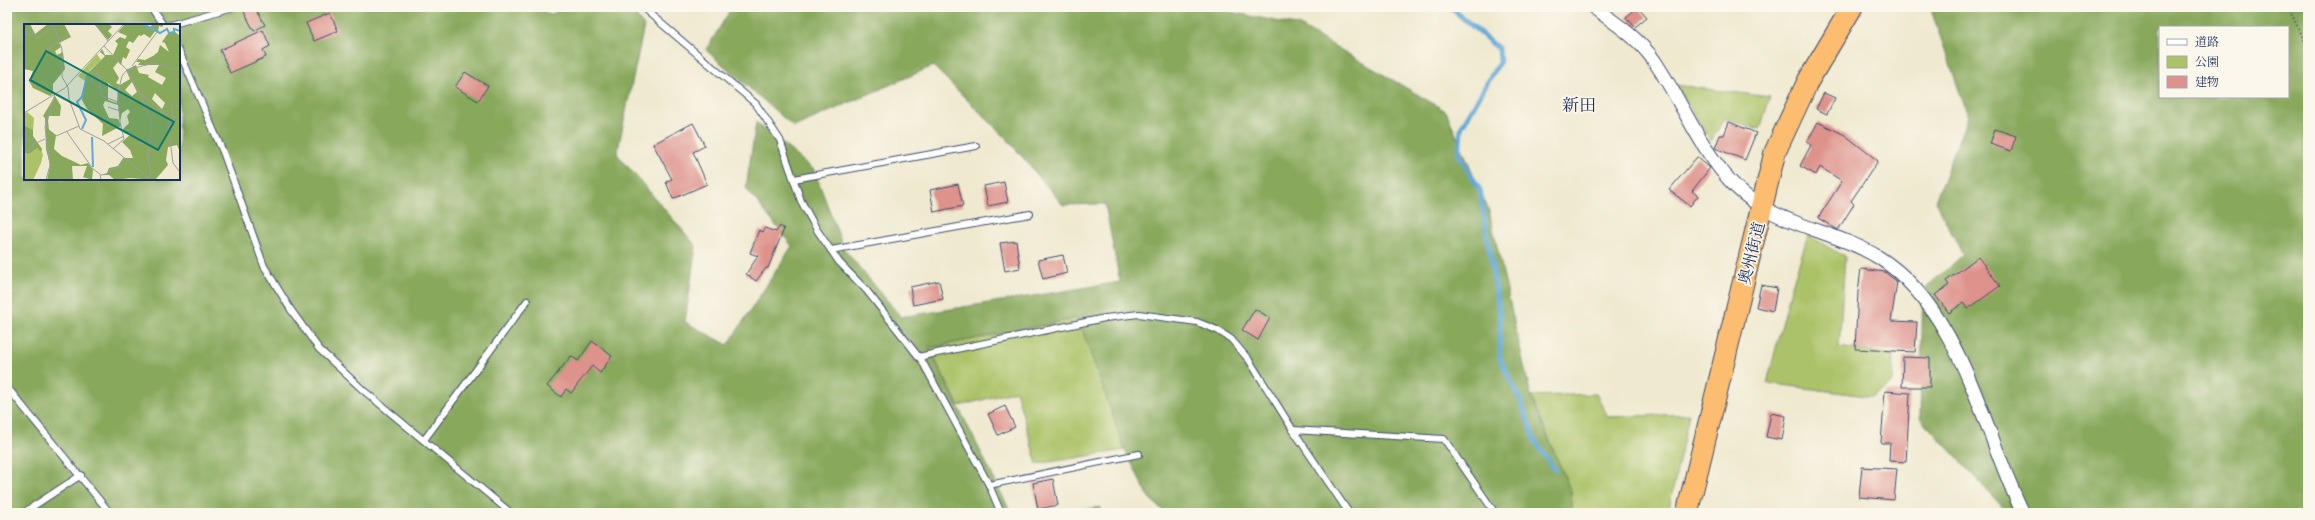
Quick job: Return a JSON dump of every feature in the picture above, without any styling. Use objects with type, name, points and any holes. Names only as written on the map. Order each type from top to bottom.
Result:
[{"type":"highway","name":"奥州街道","points":[[1687,513],[1775,152],[1790,116],[1852,7]]},
{"type":"street","points":[[1593,7],[1632,35],[1653,59],[1716,166],[1737,188],[1762,208],[1878,257],[1902,275],[1918,292],[1942,328],[1969,376],[2023,513]]},
{"type":"lane","points":[[151,7],[162,24]]},
{"type":"lane","points":[[174,24],[233,7]]},
{"type":"lane","points":[[642,7],[756,104],[780,140],[801,201],[831,250],[918,357],[989,485],[1001,513]]},
{"type":"lane","points":[[180,53],[223,152],[264,266],[291,310],[320,349],[364,390],[511,513]]},
{"type":"lane","points":[[794,179],[976,146]]},
{"type":"lane","points":[[831,250],[1030,214]]},
{"type":"lane","points":[[424,440],[527,301]]},
{"type":"lane","points":[[918,357],[1105,318],[1139,314],[1197,322],[1217,330],[1231,339],[1249,360],[1293,430],[1350,513]]},
{"type":"lane","points":[[7,387],[110,513]]},
{"type":"lane","points":[[1293,430],[1444,439],[1495,513]]},
{"type":"lane","points":[[989,485],[1139,454]]},
{"type":"lane","points":[[23,513],[80,475]]},
{"type":"path","points":[[2288,7],[2308,48]]},
{"type":"green space","points":[[7,7],[536,7],[551,15],[562,7],[629,7],[644,26],[617,154],[696,246],[685,322],[728,345],[792,246],[746,188],[756,122],[814,170],[844,249],[901,317],[1120,282],[1105,204],[1063,205],[1008,140],[933,66],[794,127],[706,50],[732,7],[1207,7],[1300,26],[1446,111],[1489,211],[1531,396],[1571,492],[1571,513],[1166,513],[1149,498],[1125,450],[1078,318],[929,348],[1011,513],[7,513]]},
{"type":"green space","points":[[1930,7],[2308,7],[2308,513],[2008,513],[1920,418],[1923,290],[1963,255],[1935,201],[1968,116]]},
{"type":"green space","points":[[1676,85],[1770,97],[1760,129],[1724,119],[1711,141]]},
{"type":"green space","points":[[1808,235],[1845,257],[1839,347],[1894,355],[1893,382],[1873,397],[1767,383],[1791,289]]},
{"type":"green space","points":[[1079,318],[1125,450],[1037,464],[1016,391],[959,406],[929,348]]},
{"type":"green space","points":[[1596,394],[1608,417],[1689,414],[1668,513],[1571,513],[1571,492],[1531,396]]},
{"type":"green space","points":[[1100,507],[1104,513],[1068,513]]},
{"type":"building","points":[[255,7],[265,25],[254,31],[244,12]]},
{"type":"building","points":[[1638,7],[1647,17],[1635,27],[1626,17]]},
{"type":"building","points":[[330,13],[338,31],[314,41],[306,23]]},
{"type":"building","points":[[263,30],[270,46],[263,50],[266,57],[230,73],[220,50]]},
{"type":"building","points":[[465,72],[488,86],[478,101],[455,87]]},
{"type":"building","points":[[1824,93],[1835,98],[1827,114],[1816,109]]},
{"type":"building","points":[[1729,122],[1756,133],[1745,160],[1715,148],[1720,135],[1724,135]]},
{"type":"building","points":[[1818,122],[1845,135],[1878,161],[1851,201],[1854,204],[1838,230],[1818,218],[1842,181],[1820,167],[1816,175],[1800,166],[1811,145],[1807,142]]},
{"type":"building","points":[[693,123],[705,146],[693,152],[707,184],[673,199],[666,182],[672,179],[653,144]]},
{"type":"building","points":[[1995,129],[2016,136],[2011,151],[1990,144]]},
{"type":"building","points":[[1697,157],[1710,168],[1692,191],[1698,196],[1690,206],[1669,190]]},
{"type":"building","points":[[1004,182],[1008,202],[988,206],[984,186]]},
{"type":"building","points":[[958,184],[963,206],[934,212],[930,190]]},
{"type":"building","points":[[780,226],[784,229],[768,268],[766,268],[756,281],[746,274],[758,256],[750,253],[759,230],[763,232],[765,228],[776,232]]},
{"type":"building","points":[[1016,241],[1020,268],[1005,271],[1000,243]]},
{"type":"building","points":[[1063,255],[1067,273],[1043,279],[1038,260]]},
{"type":"building","points":[[1978,257],[2000,286],[1968,309],[1963,303],[1949,313],[1935,295],[1949,285],[1946,281]]},
{"type":"building","points":[[1861,269],[1885,272],[1897,282],[1891,321],[1917,322],[1915,352],[1855,349],[1858,292]]},
{"type":"building","points":[[939,281],[943,299],[913,305],[910,287]]},
{"type":"building","points":[[1761,285],[1777,288],[1773,311],[1756,307]]},
{"type":"building","points":[[1255,309],[1270,318],[1258,340],[1242,330]]},
{"type":"building","points":[[592,341],[612,356],[600,373],[592,366],[571,393],[566,389],[561,397],[547,386],[571,356],[578,361]]},
{"type":"building","points":[[1903,357],[1930,358],[1930,387],[1902,387]]},
{"type":"building","points":[[1885,391],[1910,393],[1906,462],[1889,461],[1890,443],[1881,443]]},
{"type":"building","points":[[1005,406],[1015,427],[998,435],[988,414]]},
{"type":"building","points":[[1771,413],[1786,416],[1782,440],[1766,437]]},
{"type":"building","points":[[1862,467],[1897,469],[1894,500],[1859,497]]},
{"type":"building","points":[[1053,479],[1058,505],[1038,509],[1033,483]]},
{"type":"waterway","points":[[1450,7],[1499,49],[1500,61],[1461,128],[1459,155],[1480,190],[1500,316],[1500,359],[1519,397],[1535,441],[1555,470]]},
{"type":"district","name":"新田","points":[[1579,105]]}]
